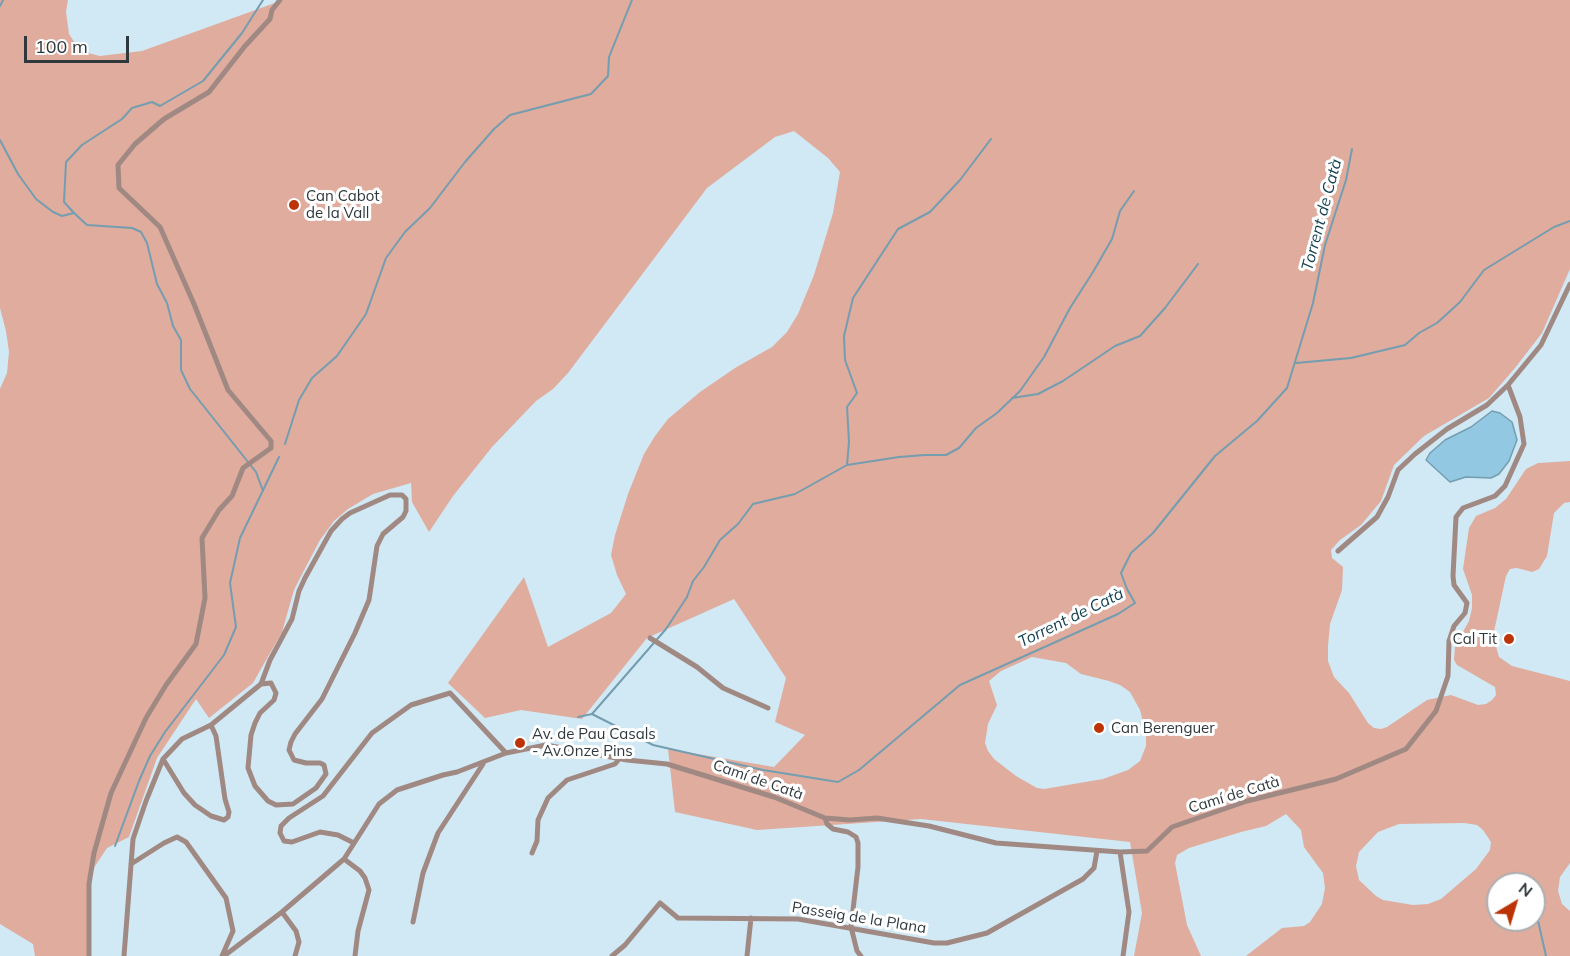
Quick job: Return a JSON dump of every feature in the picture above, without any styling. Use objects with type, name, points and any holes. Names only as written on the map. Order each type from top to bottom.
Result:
[{"type":"street","points":[[90,956],[89,884],[93,853],[111,793],[146,718],[166,685],[196,644],[205,598],[202,538],[219,510],[232,496],[243,468],[270,448],[271,441],[228,390],[160,227],[119,188],[118,165],[135,144],[164,119],[209,92],[270,19],[272,10],[280,0]]},
{"type":"street","points":[[1338,551],[1377,517],[1388,497],[1398,470],[1447,429],[1487,405],[1508,385],[1541,345],[1570,284]]},
{"type":"street","name":"Camí de Catà","points":[[507,753],[546,745],[667,764],[774,797],[825,818],[850,820],[877,818],[928,826],[996,843],[1097,851],[1147,851],[1172,827],[1247,801],[1336,779],[1406,748],[1436,711],[1448,676],[1449,641],[1454,626],[1466,613],[1467,603],[1454,585],[1453,576],[1456,517],[1463,508],[1495,496],[1505,486],[1524,444],[1520,417],[1508,385]]},
{"type":"street","points":[[124,956],[133,839],[164,759],[182,739],[211,725],[261,684],[270,660],[292,619],[304,578],[336,525],[350,513],[390,495],[402,495],[406,499],[406,511],[403,517],[383,534],[377,546],[369,600],[355,633],[322,699],[291,742],[289,750],[294,760],[320,763],[324,765],[326,774],[316,788],[293,804],[276,805],[268,801],[255,786],[248,768],[250,735],[260,713],[274,700],[276,693],[270,683],[261,684]]},
{"type":"street","points":[[650,638],[698,667],[723,687],[768,708]]},
{"type":"street","points":[[223,956],[282,912],[344,859],[379,804],[397,790],[457,772],[507,753],[450,693],[411,705],[386,721],[372,733],[323,796],[289,818],[281,826],[280,833],[284,841],[292,842],[320,832],[338,835],[354,843]]},
{"type":"street","points":[[164,759],[184,793],[195,805],[211,816],[224,820],[228,817],[229,812],[216,736],[211,725]]},
{"type":"street","points":[[532,854],[537,841],[538,820],[548,798],[567,780],[615,764],[620,758]]},
{"type":"street","points":[[413,922],[423,873],[438,833],[484,762]]},
{"type":"street","points":[[825,818],[827,824],[833,829],[848,832],[856,837],[858,843],[852,927],[857,951],[861,956]]},
{"type":"street","points":[[131,864],[177,837],[186,842],[226,898],[233,931],[223,956]]},
{"type":"street","name":"Passeig de la Plana","points":[[612,956],[626,945],[660,903],[678,918],[798,919],[934,943],[947,943],[987,933],[1083,879],[1094,868],[1097,851]]},
{"type":"street","points":[[1120,852],[1129,912],[1123,956]]},
{"type":"street","points":[[344,859],[360,871],[369,890],[358,931],[355,956]]},
{"type":"street","points":[[282,912],[296,931],[299,942],[295,956]]},
{"type":"street","points":[[747,956],[751,918]]},
{"type":"shaded area","points":[[0,0],[68,0],[66,12],[69,34],[80,51],[100,56],[142,51],[283,0],[1570,0],[1570,269],[1542,333],[1515,368],[1489,398],[1424,436],[1394,465],[1381,501],[1361,525],[1340,540],[1331,550],[1332,558],[1343,567],[1342,590],[1330,624],[1328,661],[1334,677],[1349,693],[1368,723],[1374,728],[1387,727],[1427,700],[1451,695],[1478,705],[1492,700],[1496,695],[1495,687],[1457,665],[1454,660],[1455,646],[1469,621],[1472,608],[1472,595],[1463,569],[1469,528],[1476,516],[1495,508],[1506,499],[1526,469],[1538,463],[1570,461],[1570,502],[1564,503],[1554,513],[1547,556],[1539,569],[1532,572],[1517,568],[1510,569],[1506,576],[1493,636],[1499,657],[1512,666],[1570,681],[1570,863],[1560,877],[1558,891],[1562,904],[1570,911],[1570,956],[1246,956],[1282,928],[1304,926],[1310,922],[1322,904],[1325,888],[1323,873],[1304,847],[1301,830],[1286,814],[1266,826],[1189,848],[1177,855],[1175,863],[1187,925],[1201,956],[1134,956],[1142,913],[1130,842],[921,819],[757,830],[675,812],[668,749],[774,767],[805,735],[775,722],[786,678],[734,599],[647,638],[582,719],[521,710],[485,718],[448,683],[524,577],[548,647],[611,613],[626,594],[611,555],[628,494],[644,454],[668,419],[700,392],[735,368],[772,347],[787,332],[798,314],[814,275],[833,213],[840,172],[828,158],[794,131],[775,137],[707,188],[568,373],[553,389],[536,401],[492,447],[453,496],[429,532],[412,502],[411,483],[373,494],[348,509],[334,521],[320,540],[294,590],[282,632],[253,683],[209,718],[196,699],[157,758],[129,837],[107,848],[95,866],[88,886],[89,956],[35,956],[33,944],[0,924],[0,389],[7,373],[9,352],[0,308]],"holes":[[[1032,657],[1066,663],[1081,674],[1120,685],[1130,692],[1140,710],[1146,733],[1146,746],[1140,761],[1128,770],[1103,779],[1044,789],[1037,788],[1016,776],[994,759],[988,751],[985,743],[988,724],[997,705],[989,681],[1001,671]],[[1464,823],[1477,825],[1483,830],[1491,842],[1490,850],[1476,869],[1441,899],[1428,904],[1413,905],[1383,900],[1359,880],[1356,866],[1359,852],[1378,832],[1399,824]]]},
{"type":"water","points":[[1492,411],[1500,413],[1512,422],[1517,440],[1509,461],[1499,474],[1491,478],[1466,477],[1450,482],[1426,460],[1430,453],[1445,440],[1471,427]]},
{"type":"waterway","points":[[0,6],[3,0]]},
{"type":"waterway","points":[[74,213],[64,202],[66,162],[82,145],[122,119],[132,108],[152,102],[160,106],[203,81],[242,33],[263,0]]},
{"type":"waterway","points":[[285,444],[299,400],[312,378],[337,356],[366,314],[386,258],[405,232],[430,208],[465,162],[494,129],[510,115],[591,94],[608,76],[609,57],[632,0]]},
{"type":"waterway","points":[[847,465],[849,442],[847,407],[857,393],[845,360],[844,336],[853,298],[898,229],[930,212],[960,180],[991,139]]},
{"type":"waterway","points":[[0,140],[18,174],[36,199],[53,212],[62,216],[74,213],[87,225],[132,228],[141,232],[147,243],[157,284],[167,303],[173,326],[181,340],[181,370],[190,389],[256,472],[263,491]]},
{"type":"waterway","name":"Torrent de Catà","points":[[578,717],[592,714],[653,745],[763,770],[838,782],[859,770],[960,685],[1118,614],[1135,603],[1121,573],[1131,553],[1153,533],[1215,456],[1257,421],[1287,388],[1313,303],[1325,245],[1346,180],[1352,149]]},
{"type":"waterway","points":[[592,714],[666,629],[687,597],[693,581],[720,540],[738,524],[753,504],[795,494],[847,465],[899,457],[946,455],[959,448],[976,428],[997,413],[1020,391],[1044,357],[1070,308],[1112,239],[1120,211],[1134,191]]},
{"type":"waterway","points":[[1296,363],[1351,358],[1405,345],[1419,333],[1437,323],[1460,302],[1484,270],[1554,227],[1570,221]]},
{"type":"waterway","points":[[1012,398],[1038,394],[1063,381],[1115,346],[1140,336],[1165,308],[1198,264]]},
{"type":"waterway","points":[[115,846],[150,756],[165,732],[224,655],[236,627],[230,583],[240,538],[279,457]]},
{"type":"waterway","points":[[1541,932],[1546,956]]},
{"type":"place","name":"Can Cabot de la Vall","points":[[294,205]]},
{"type":"place","name":"Cal Tit","points":[[1509,639]]},
{"type":"place","name":"Can Berenguer","points":[[1099,728]]},
{"type":"place","name":"Av. de Pau Casals - Av.Onze Pins","points":[[520,743]]}]
